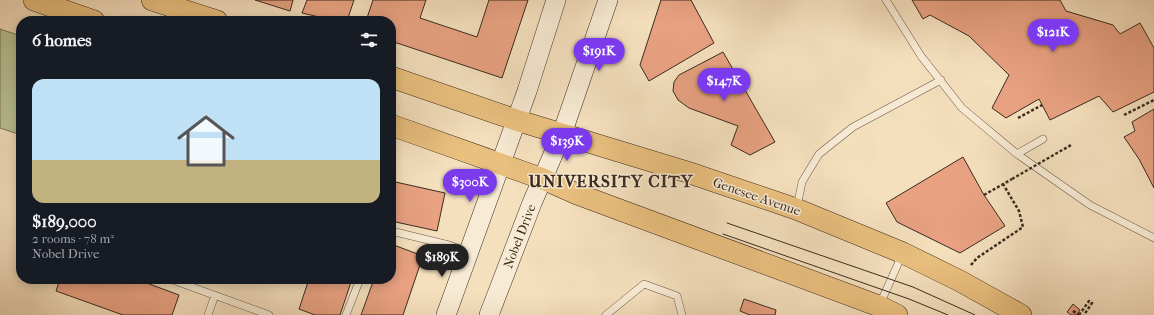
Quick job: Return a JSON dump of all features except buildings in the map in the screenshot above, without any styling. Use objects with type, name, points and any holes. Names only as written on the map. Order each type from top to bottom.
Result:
[{"type":"main road","points":[[34,0],[80,16]]},
{"type":"main road","points":[[152,0],[202,16]]},
{"type":"main road","points":[[446,315],[516,120],[556,0]]},
{"type":"main road","name":"Nobel Drive","points":[[489,315],[562,134],[608,0]]},
{"type":"main road","name":"Genesee Avenue","points":[[396,79],[516,120],[687,172],[796,209],[903,253],[960,281],[1021,315]]},
{"type":"main road","points":[[396,127],[543,179],[577,194],[884,312]]},
{"type":"lane","points":[[886,0],[921,56],[942,80],[962,108],[1017,154],[1090,205],[1154,238]]},
{"type":"lane","points":[[796,209],[802,182],[819,154],[853,127],[942,80]]},
{"type":"lane","points":[[1017,154],[1043,139]]},
{"type":"lane","points":[[396,232],[449,245],[468,252]]},
{"type":"lane","points":[[884,312],[903,253]]},
{"type":"lane","points":[[184,284],[269,315]]},
{"type":"lane","points":[[346,315],[358,284]]},
{"type":"lane","points":[[606,315],[644,284],[678,296],[682,315]]},
{"type":"lane","points":[[208,315],[215,295]]},
{"type":"path","points":[[1124,115],[1154,100]]},
{"type":"path","points":[[1018,118],[1042,105]]},
{"type":"path","points":[[984,195],[1071,145]]},
{"type":"path","points":[[960,281],[977,258],[1023,227],[1019,211],[1003,184]]},
{"type":"path","points":[[1073,311],[1080,315],[1089,301],[1092,303],[1084,315]]},
{"type":"green space","points":[[0,29],[16,34],[16,133],[0,128]]},
{"type":"tram line","points":[[727,223],[913,287],[975,315]]},
{"type":"tram line","points":[[723,234],[909,299],[948,315]]},
{"type":"district","name":"UNIVERSITY CITY","points":[[611,181]]}]
